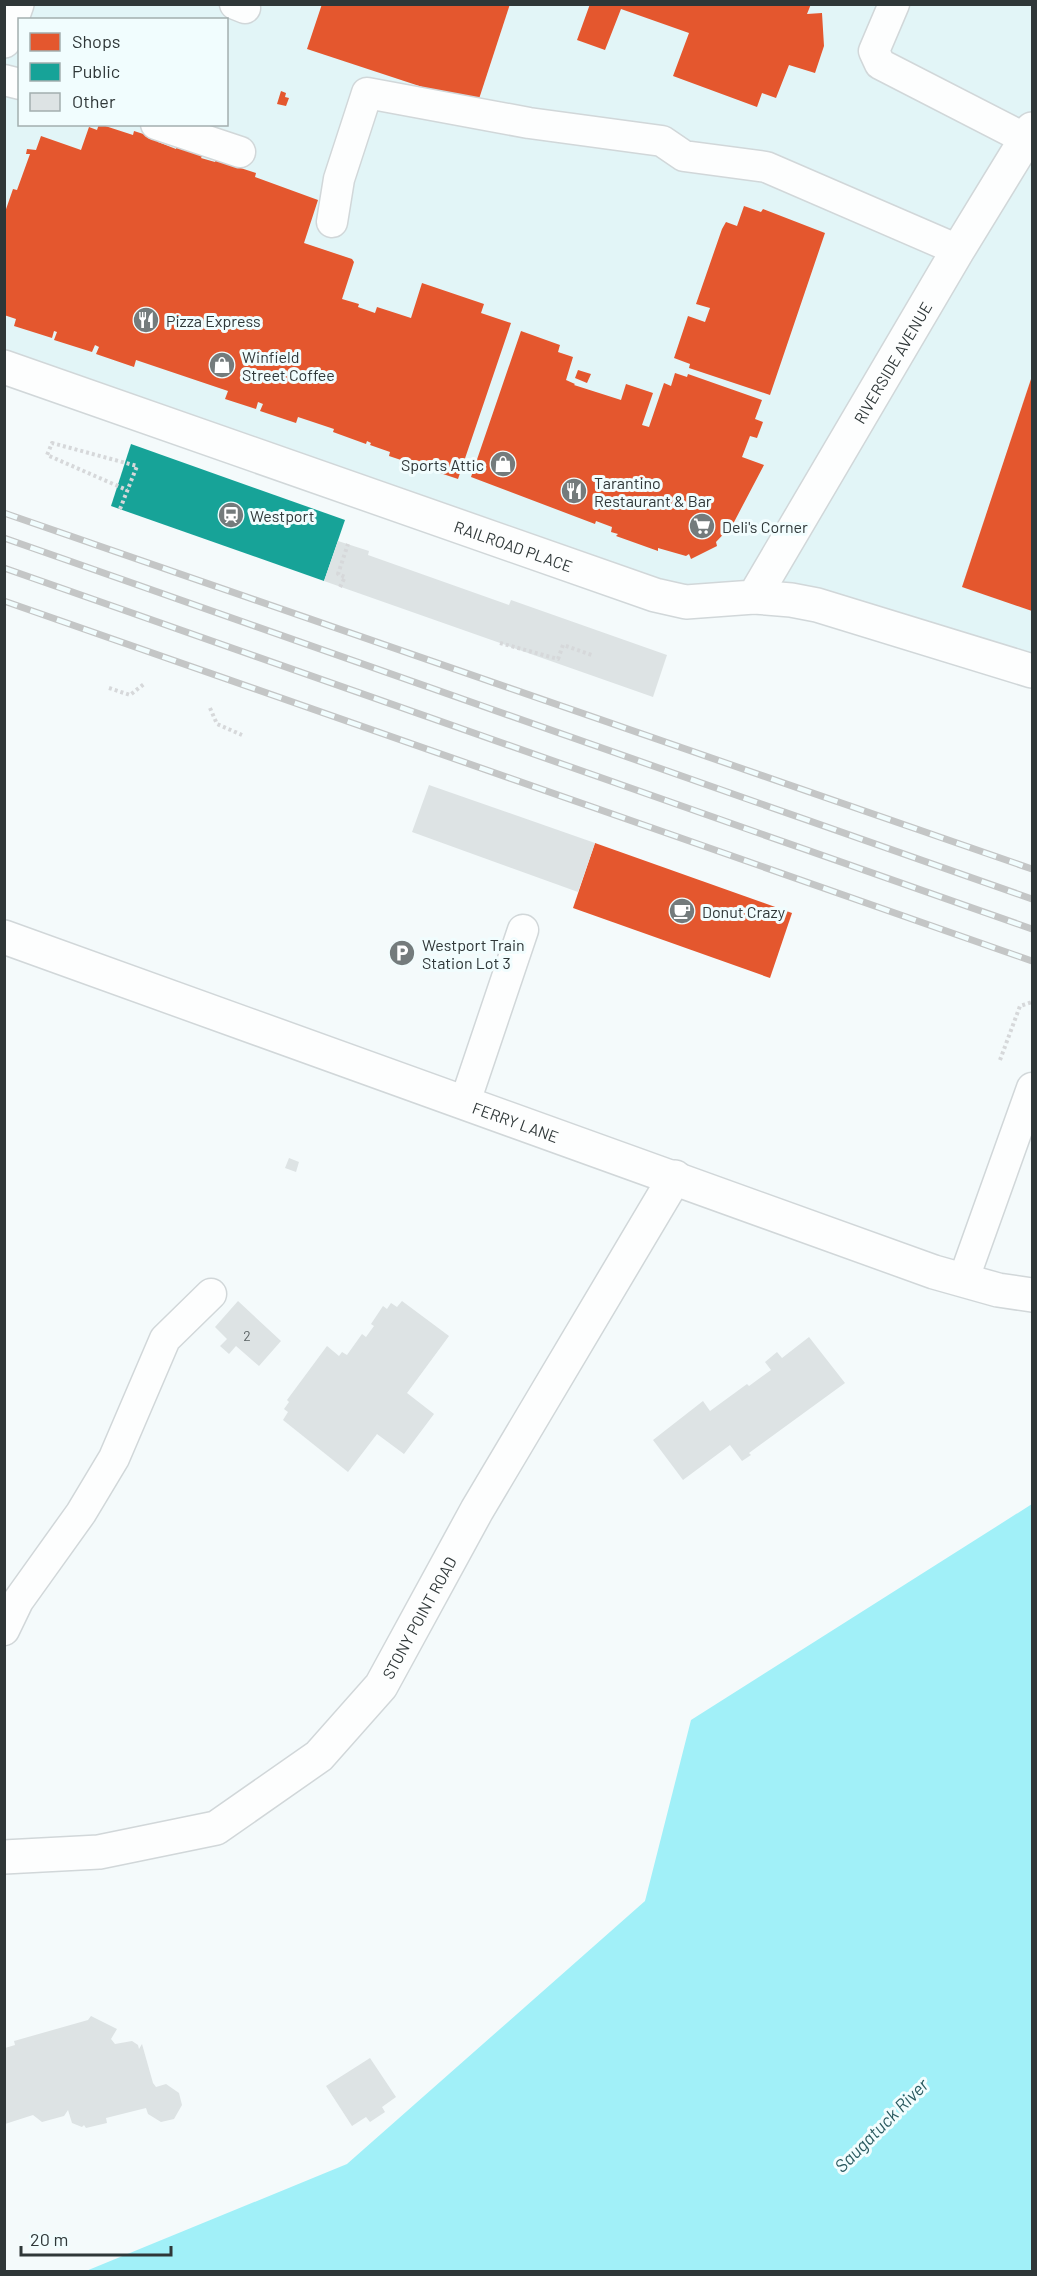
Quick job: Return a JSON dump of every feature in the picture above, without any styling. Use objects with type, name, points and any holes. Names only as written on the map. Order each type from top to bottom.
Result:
[{"type":"street","points":[[4,41],[17,4]]},
{"type":"street","name":"RIVERSIDE AVENUE","points":[[754,597],[958,250],[1029,134]]},
{"type":"street","name":"RAILROAD PLACE","points":[[4,367],[655,594],[686,602],[754,597],[817,605],[1032,671]]},
{"type":"street","name":"FERRY LANE","points":[[4,937],[963,1281],[1032,1295]]},
{"type":"street","name":"STONY POINT ROAD","points":[[4,1857],[99,1852],[216,1828],[319,1756],[381,1686],[477,1510],[675,1177]]},
{"type":"lane","points":[[894,4],[874,51],[879,64],[1029,134]]},
{"type":"lane","points":[[332,222],[339,179],[367,93],[529,123],[662,141],[684,156],[766,167],[958,250]]},
{"type":"lane","points":[[162,126],[240,152]]},
{"type":"lane","points":[[465,1102],[523,930]]},
{"type":"lane","points":[[963,1281],[1032,1088]]},
{"type":"lane","points":[[4,1630],[18,1601],[81,1513],[114,1458],[165,1339],[211,1294]]},
{"type":"path","points":[[120,509],[136,466],[52,443],[47,456],[127,490]]},
{"type":"path","points":[[340,587],[345,577],[338,573],[348,544]]},
{"type":"path","points":[[500,643],[558,659],[563,645],[591,655]]},
{"type":"path","points":[[109,688],[130,695],[144,684]]},
{"type":"path","points":[[210,708],[217,724],[242,735]]},
{"type":"path","points":[[998,1066],[1020,1006],[1032,1002]]},
{"type":"shaded area","points":[[5,5],[1032,5],[1032,671],[850,615],[716,601],[5,367]]},
{"type":"water","name":"Saugatuck River","points":[[1032,1504],[1032,2271],[86,2271],[347,2164],[645,1901],[691,1720]]},
{"type":"building: Shops","points":[[322,4],[510,4],[477,105],[307,49]]},
{"type":"building: Shops","points":[[590,4],[811,4],[807,14],[822,13],[824,46],[815,73],[789,65],[776,98],[762,93],[757,107],[673,76],[689,33],[621,9],[605,50],[577,40]]},
{"type":"building: Shops","points":[[281,91],[286,93],[285,97],[289,98],[286,106],[277,104]]},
{"type":"building: Shops","points":[[98,126],[105,126],[133,135],[134,131],[159,139],[158,142],[176,149],[177,145],[203,154],[201,158],[215,162],[216,160],[256,173],[255,177],[318,200],[304,243],[352,259],[354,262],[342,299],[359,304],[358,307],[375,313],[377,307],[411,318],[422,283],[484,304],[481,313],[511,323],[458,479],[389,456],[390,452],[370,445],[371,443],[367,441],[366,444],[333,432],[334,429],[298,417],[296,423],[260,411],[263,404],[258,402],[256,409],[225,399],[228,391],[136,360],[134,367],[96,354],[99,347],[95,345],[92,352],[54,340],[57,332],[54,331],[52,338],[14,326],[16,319],[4,315],[4,215],[13,189],[17,190],[30,154],[26,154],[27,149],[36,150],[41,136],[81,150],[89,127],[97,130]]},
{"type":"building: Shops","points":[[744,206],[761,212],[763,209],[825,233],[770,395],[689,368],[690,364],[674,358],[688,316],[705,322],[710,308],[696,304],[722,229],[726,222],[737,226]]},
{"type":"building: Shops","points":[[521,331],[560,345],[558,352],[573,357],[566,380],[574,385],[621,400],[626,384],[653,393],[642,425],[649,427],[664,383],[671,386],[675,373],[687,377],[688,374],[762,400],[755,419],[763,422],[757,438],[750,436],[742,457],[764,465],[733,524],[716,542],[717,546],[691,559],[689,554],[686,556],[658,548],[658,551],[616,536],[618,534],[611,532],[612,527],[596,521],[595,524],[471,477]]},
{"type":"building: Shops","points":[[578,370],[591,374],[587,383],[575,378]]},
{"type":"building: Shops","points":[[1032,376],[1032,611],[962,587]]},
{"type":"building: Shops","name":"Donut Crazy","points":[[595,843],[792,913],[770,978],[573,908]]},
{"type":"building: Public","points":[[131,444],[345,520],[324,581],[111,506]]},
{"type":"building: Other","points":[[338,541],[369,551],[368,555],[509,605],[511,600],[667,655],[653,697],[324,581]]},
{"type":"building: Other","points":[[429,785],[595,843],[578,892],[412,832]]},
{"type":"building: Other","points":[[289,1158],[299,1162],[296,1172],[285,1168]]},
{"type":"building: Other","points":[[238,1301],[281,1341],[259,1366],[236,1346],[229,1354],[220,1346],[227,1339],[215,1327]]},
{"type":"building: Other","points":[[402,1301],[449,1336],[407,1393],[434,1414],[404,1454],[377,1434],[348,1472],[283,1420],[288,1412],[284,1409],[289,1402],[287,1400],[327,1346],[339,1356],[342,1352],[347,1355],[362,1334],[366,1337],[374,1326],[371,1324],[383,1306],[387,1309],[391,1303],[397,1307]]},
{"type":"building: Other","points":[[809,1337],[845,1383],[749,1453],[751,1455],[742,1461],[730,1445],[683,1480],[653,1440],[703,1401],[710,1411],[747,1384],[749,1386],[771,1370],[765,1362],[777,1352],[782,1358]]},
{"type":"building: Other","points":[[91,2016],[117,2029],[111,2039],[115,2044],[132,2041],[138,2045],[139,2049],[142,2044],[156,2087],[166,2084],[179,2093],[182,2105],[174,2119],[161,2122],[148,2114],[146,2108],[106,2118],[107,2123],[86,2128],[84,2125],[82,2127],[72,2123],[68,2110],[64,2116],[42,2122],[33,2115],[5,2124],[5,2048],[15,2045],[14,2041],[88,2020]]},
{"type":"building: Other","points":[[370,2058],[396,2097],[382,2107],[385,2112],[370,2122],[366,2117],[352,2126],[326,2086]]},
{"type":"railway","points":[[4,513],[1032,869]]},
{"type":"railway","points":[[4,538],[1032,899]]},
{"type":"railway","points":[[4,568],[1032,929]]},
{"type":"railway","points":[[4,601],[1032,961]]},
{"type":"place","name":"Pizza Express","points":[[146,320]]},
{"type":"place","name":"Winfield Street Coffee","points":[[222,365]]},
{"type":"place","name":"Sports Attic","points":[[503,464]]},
{"type":"place","name":"Tarantino Restaurant & Bar","points":[[574,491]]},
{"type":"place","name":"Westport","points":[[231,515]]},
{"type":"place","name":"Deli's Corner","points":[[702,526]]},
{"type":"place","name":"Donut Crazy","points":[[682,911]]},
{"type":"place","name":"Westport Train Station Lot 3","points":[[402,953]]}]
